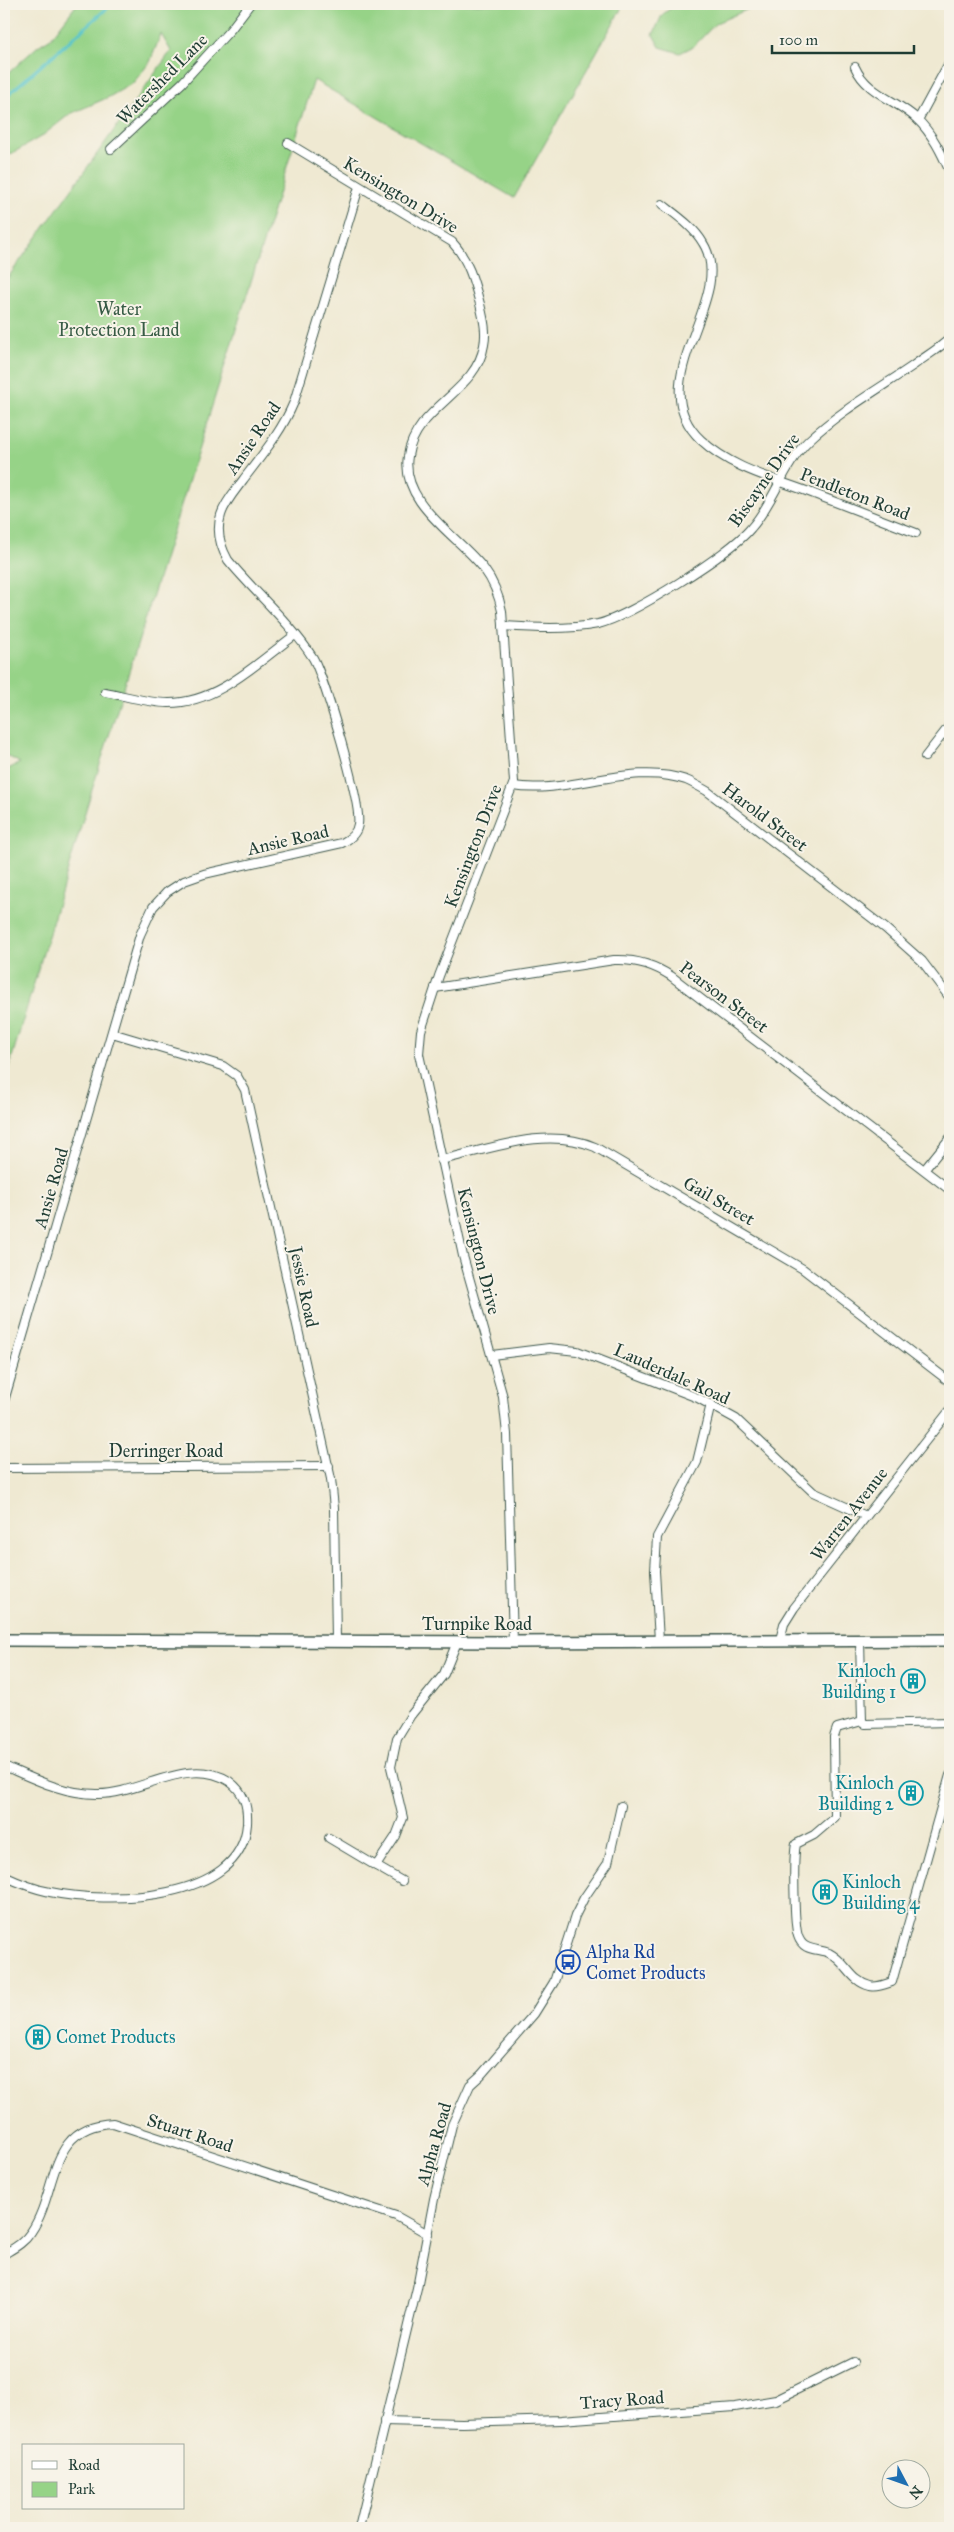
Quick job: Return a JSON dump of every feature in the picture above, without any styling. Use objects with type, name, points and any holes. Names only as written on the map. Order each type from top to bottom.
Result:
[{"type":"main road","name":"Turnpike Road","points":[[4,1640],[457,1642],[950,1640]]},
{"type":"street","name":"Watershed Lane","points":[[110,149],[182,83],[232,29],[250,4]]},
{"type":"street","points":[[918,120],[950,61]]},
{"type":"street","points":[[855,67],[858,74],[873,90],[918,120],[943,157],[950,172]]},
{"type":"street","name":"Kensington Drive","points":[[288,143],[359,187],[448,238],[464,257],[475,284],[485,328],[483,352],[467,379],[430,413],[418,430],[408,456],[408,471],[418,497],[426,509],[487,574],[500,602],[515,774],[513,786],[435,988],[421,1031],[419,1054],[463,1256],[503,1397],[507,1434],[513,1642]]},
{"type":"street","name":"Ansie Road","points":[[4,1401],[143,925],[153,907],[167,892],[184,881],[204,874],[342,843],[350,838],[356,830],[358,813],[324,681],[312,657],[295,635],[228,560],[219,538],[220,520],[226,504],[280,430],[290,412],[359,187]]},
{"type":"street","name":"Pendleton Road","points":[[662,204],[703,242],[709,265],[707,289],[679,383],[679,400],[683,413],[693,431],[716,452],[738,465],[916,533]]},
{"type":"street","name":"Biscayne Drive","points":[[503,626],[554,628],[586,626],[608,621],[630,610],[729,549],[762,515],[795,455],[819,431],[950,338]]},
{"type":"street","points":[[105,692],[169,703],[202,697],[225,686],[295,635]]},
{"type":"street","points":[[926,757],[950,724]]},
{"type":"street","name":"Harold Street","points":[[513,786],[542,788],[657,774],[687,780],[707,791],[885,928],[922,961],[950,998]]},
{"type":"street","name":"Pearson Street","points":[[435,988],[614,960],[633,960],[648,964],[671,976],[950,1190]]},
{"type":"street","name":"Jessie Road","points":[[112,1032],[223,1066],[234,1073],[243,1084],[329,1466],[334,1508],[336,1640]]},
{"type":"street","name":"Gail Street","points":[[441,1160],[545,1137],[571,1139],[595,1147],[804,1269],[950,1382]]},
{"type":"street","points":[[925,1169],[950,1138]]},
{"type":"street","name":"Lauderdale Road","points":[[492,1355],[549,1348],[577,1351],[711,1404],[747,1429],[805,1486],[822,1497],[866,1516]]},
{"type":"street","points":[[659,1641],[655,1571],[657,1537],[697,1462],[711,1404]]},
{"type":"street","name":"Warren Avenue","points":[[780,1640],[782,1629],[789,1614],[950,1410]]},
{"type":"street","name":"Derringer Road","points":[[4,1468],[329,1466]]},
{"type":"street","points":[[860,1640],[862,1721]]},
{"type":"street","points":[[376,1866],[396,1836],[403,1818],[391,1767],[397,1738],[411,1715],[444,1674],[457,1642]]},
{"type":"street","points":[[862,1721],[864,1724],[950,1722]]},
{"type":"street","points":[[862,1721],[838,1728],[834,1737],[836,1817],[814,1835],[796,1844],[793,1858],[798,1936],[808,1948],[829,1953],[843,1964],[856,1981],[872,1987],[892,1982],[950,1776]]},
{"type":"street","points":[[4,1766],[63,1790],[100,1794],[185,1773],[208,1772],[228,1781],[241,1793],[246,1800],[247,1818],[244,1840],[228,1863],[201,1881],[174,1891],[138,1896],[84,1897],[40,1890],[4,1876]]},
{"type":"street","name":"Alpha Road","points":[[359,2528],[417,2288],[452,2125],[470,2085],[534,2014],[554,1982],[584,1898],[608,1863],[621,1806]]},
{"type":"street","points":[[329,1838],[402,1881]]},
{"type":"street","name":"Stuart Road","points":[[4,2254],[20,2245],[31,2232],[57,2162],[68,2143],[91,2127],[113,2123],[396,2216],[428,2234]]},
{"type":"street","name":"Tracy Road","points":[[384,2421],[462,2423],[562,2420],[735,2407],[776,2400],[853,2362]]},
{"type":"green space","name":"Water Protection Land","points":[[77,4],[624,4],[514,198],[314,80],[87,806],[4,1084],[4,771],[20,763],[4,754],[4,283],[171,51],[161,34],[150,62],[133,83],[109,97],[70,114],[42,136],[4,158],[4,77],[38,46],[51,38]]},
{"type":"green space","points":[[676,4],[760,4],[716,23],[694,46],[680,53],[660,47],[653,35],[662,15]]},
{"type":"waterway","points":[[4,98],[112,4]]},
{"type":"place","name":"Kinloch Building 1","points":[[913,1681]]},
{"type":"place","name":"Kinloch Building 2","points":[[911,1793]]},
{"type":"place","name":"Kinloch Building 4","points":[[825,1892]]},
{"type":"place","name":"Alpha Rd Comet Products","points":[[568,1962]]},
{"type":"place","name":"Comet Products","points":[[38,2037]]}]
